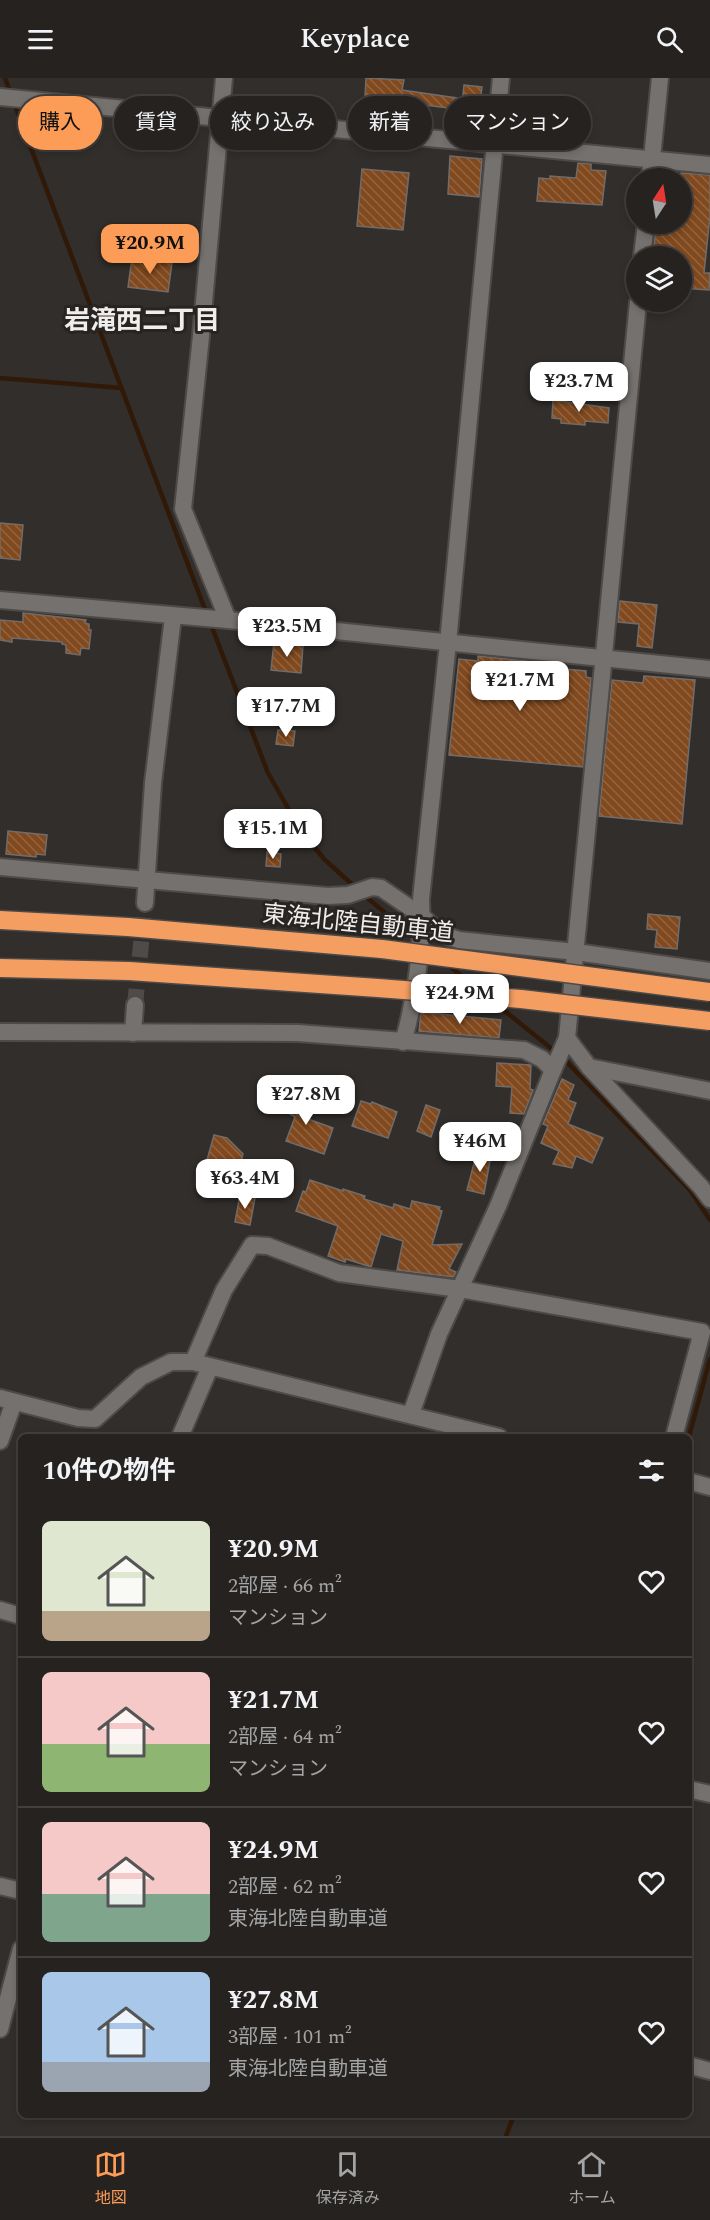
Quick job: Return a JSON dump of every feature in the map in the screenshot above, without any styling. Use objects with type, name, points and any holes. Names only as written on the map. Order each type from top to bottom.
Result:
[{"type":"highway","name":"東海北陸自動車道","points":[[0,921],[128,927],[382,949],[710,992]]},
{"type":"highway","points":[[0,968],[129,971],[378,988],[521,999],[710,1021]]},
{"type":"street","points":[[222,96],[224,78]]},
{"type":"street","points":[[499,96],[501,78]]},
{"type":"street","points":[[651,168],[660,78]]},
{"type":"street","points":[[0,97],[210,117]]},
{"type":"street","points":[[336,129],[444,139]]},
{"type":"street","points":[[215,620],[183,509],[217,150]]},
{"type":"street","points":[[403,1042],[413,1008],[421,899],[448,643],[494,150]]},
{"type":"street","points":[[554,150],[710,165]]},
{"type":"street","points":[[411,1414],[439,1334],[498,1206],[566,1041],[637,312]]},
{"type":"street","points":[[0,600],[710,669]]},
{"type":"street","points":[[145,903],[153,783],[173,617]]},
{"type":"street","points":[[0,867],[328,896],[348,895],[372,887],[381,888],[421,922],[439,933],[459,940],[576,952],[710,971]]},
{"type":"street","points":[[133,1033],[135,1005]]},
{"type":"street","points":[[0,1032],[298,1034],[524,1050],[555,1066]]},
{"type":"street","points":[[566,1041],[710,1199]]},
{"type":"street","points":[[590,1067],[710,1091]]},
{"type":"street","points":[[193,1362],[224,1290],[252,1245],[268,1246],[339,1273],[460,1289],[706,1333],[675,1434]]},
{"type":"street","points":[[0,1441],[7,1400],[78,1418],[95,1419],[141,1377],[171,1362],[193,1362],[411,1414],[446,1431],[472,1434]]},
{"type":"street","points":[[181,1434],[210,1367]]},
{"type":"street","points":[[692,1482],[710,1487]]},
{"type":"street","points":[[0,1610],[18,1615]]},
{"type":"street","points":[[692,1790],[710,1794]]},
{"type":"street","points":[[0,1886],[18,1890]]},
{"type":"street","points":[[0,2029],[18,1960]]},
{"type":"street","points":[[692,2066],[710,2071]]},
{"type":"building","points":[[366,78],[404,80],[402,90],[444,96],[444,108],[432,106],[432,96],[365,96]]},
{"type":"building","points":[[464,85],[482,87],[481,95],[489,96],[463,96]]},
{"type":"building","points":[[450,156],[482,159],[479,197],[448,194]]},
{"type":"building","points":[[578,163],[591,164],[591,170],[606,171],[602,205],[537,201],[539,178],[550,179],[550,176],[576,178]]},
{"type":"building","points":[[362,169],[409,173],[403,230],[357,226]]},
{"type":"building","points":[[692,174],[710,175],[710,216],[704,273],[710,273],[709,290],[692,289],[692,246],[654,246],[655,234],[692,234]]},
{"type":"building","points":[[132,258],[172,263],[168,292],[128,287]]},
{"type":"building","points":[[553,400],[609,408],[608,423],[585,421],[585,425],[561,423],[561,419],[552,418]]},
{"type":"building","points":[[0,523],[23,525],[20,560],[0,558]]},
{"type":"building","points":[[620,601],[657,605],[652,648],[637,646],[639,624],[618,622]]},
{"type":"building","points":[[23,613],[86,620],[85,623],[89,624],[89,630],[91,630],[89,649],[81,648],[80,655],[66,653],[66,645],[62,642],[12,638],[12,642],[0,640],[0,620],[23,622]]},
{"type":"building","points":[[274,642],[303,645],[301,673],[271,670]]},
{"type":"building","points":[[478,656],[554,664],[554,668],[586,671],[586,677],[591,678],[583,767],[449,755],[459,659],[478,661]]},
{"type":"building","points":[[644,676],[695,680],[682,824],[599,816],[612,680],[643,683]]},
{"type":"building","points":[[278,730],[295,731],[293,746],[276,744]]},
{"type":"building","points":[[8,831],[47,835],[45,855],[36,854],[36,857],[6,854]]},
{"type":"building","points":[[267,852],[281,854],[280,867],[266,866]]},
{"type":"building","points":[[648,914],[680,917],[677,949],[655,947],[657,930],[647,929]]},
{"type":"building","points":[[421,1012],[501,1020],[499,1038],[419,1031]]},
{"type":"building","points":[[497,1063],[531,1065],[530,1089],[533,1090],[524,1114],[510,1113],[512,1087],[496,1086]]},
{"type":"building","points":[[562,1079],[574,1085],[568,1100],[576,1103],[568,1124],[603,1138],[592,1163],[576,1156],[572,1168],[553,1164],[559,1151],[541,1143],[548,1126],[543,1124]]},
{"type":"building","points":[[296,1087],[309,1096],[297,1115],[333,1128],[324,1154],[286,1141],[295,1117],[282,1109]]},
{"type":"building","points":[[361,1101],[371,1104],[372,1102],[397,1112],[388,1138],[352,1126]]},
{"type":"building","points":[[426,1105],[440,1110],[431,1137],[417,1131]]},
{"type":"building","points":[[214,1135],[227,1138],[243,1154],[234,1187],[202,1178]]},
{"type":"building","points":[[477,1152],[491,1155],[484,1194],[467,1190]]},
{"type":"building","points":[[310,1180],[365,1196],[364,1199],[393,1208],[394,1204],[410,1209],[412,1201],[440,1207],[439,1210],[442,1211],[432,1245],[462,1244],[449,1269],[456,1272],[453,1277],[397,1270],[403,1241],[381,1234],[371,1267],[328,1256],[338,1226],[296,1211],[303,1191],[306,1192]]},
{"type":"building","points":[[240,1195],[255,1198],[250,1225],[235,1222]]},
{"type":"waterway","points":[[5,78],[11,95]]},
{"type":"waterway","points":[[14,103],[207,615]]},
{"type":"waterway","points":[[0,378],[121,388]]},
{"type":"waterway","points":[[210,622],[268,773],[300,829],[324,859],[355,887]]},
{"type":"waterway","points":[[364,895],[417,940]]},
{"type":"waterway","points":[[447,964],[478,989]]},
{"type":"waterway","points":[[496,1004],[557,1053]]},
{"type":"waterway","points":[[563,1058],[690,1190],[710,1220]]},
{"type":"waterway","points":[[690,1434],[710,1359]]},
{"type":"waterway","points":[[506,2136],[513,2118]]},
{"type":"tunnel","points":[[135,1005],[145,903]]},
{"type":"district","name":"岩滝西二丁目","points":[[142,321]]}]
